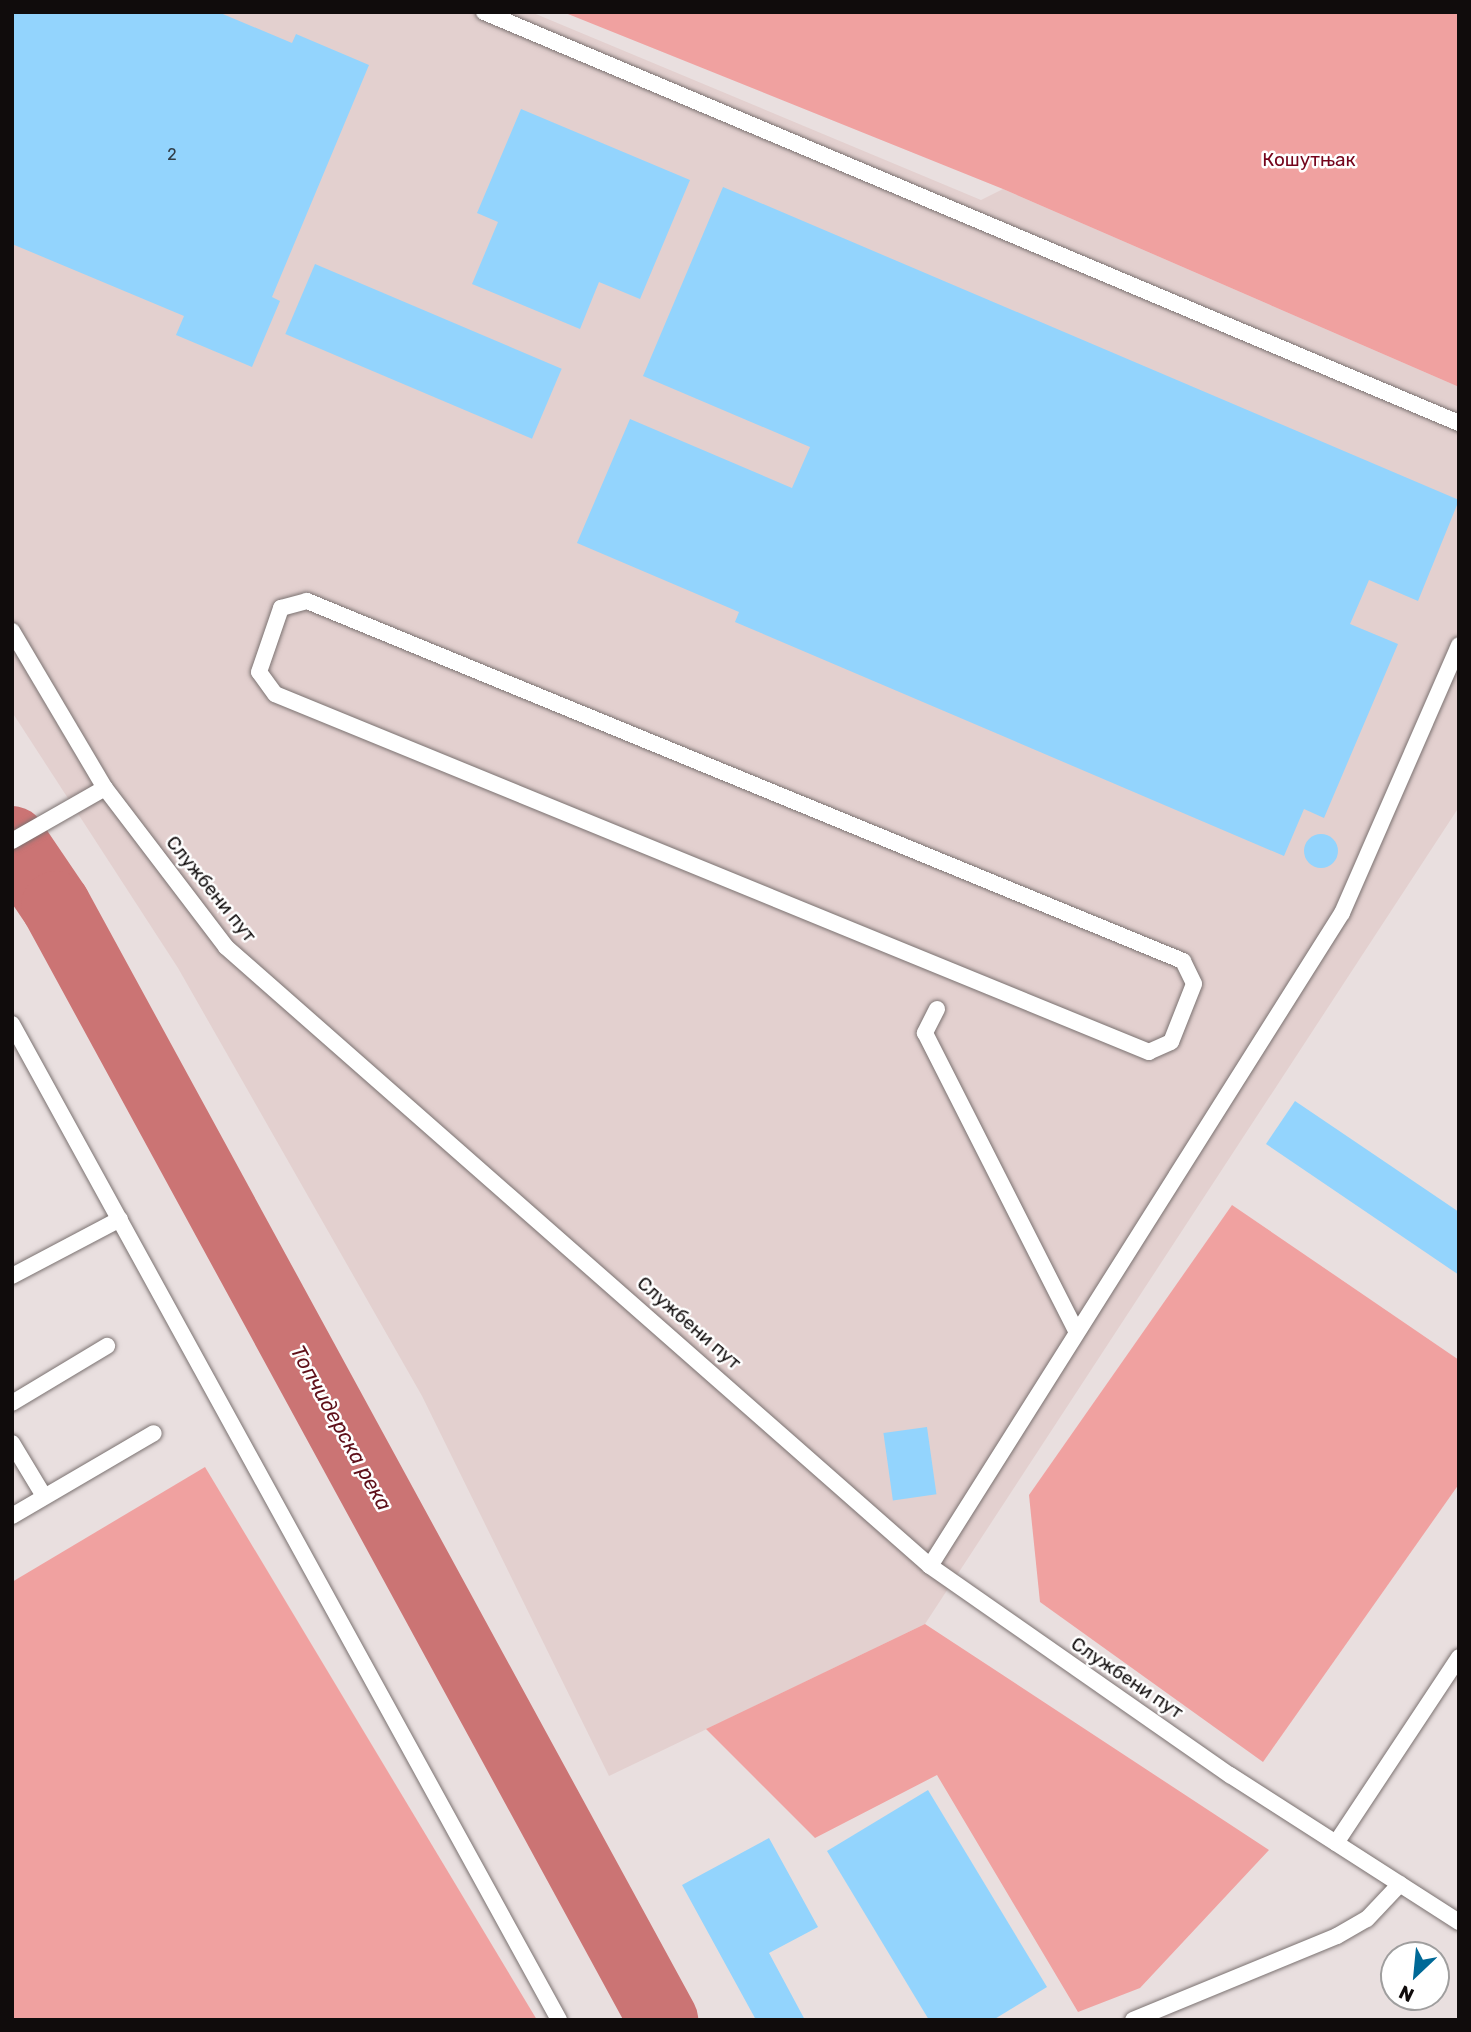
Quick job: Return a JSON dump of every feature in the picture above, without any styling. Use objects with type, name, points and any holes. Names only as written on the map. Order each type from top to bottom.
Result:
[{"type":"lane","points":[[484,12],[1459,423]]},
{"type":"lane","points":[[307,601],[987,882],[1183,961],[1194,984],[1171,1042],[1149,1052],[275,694],[259,672],[281,608],[307,601]]},
{"type":"lane","name":"Службени пут","points":[[12,631],[104,788],[226,947],[929,1566],[1336,1843],[1459,1922]]},
{"type":"lane","points":[[929,1566],[1342,913],[1459,646]]},
{"type":"lane","points":[[12,841],[67,813],[104,788]]},
{"type":"lane","points":[[937,1009],[925,1033],[1076,1331]]},
{"type":"lane","points":[[12,1024],[559,2020]]},
{"type":"lane","points":[[12,1276],[120,1219]]},
{"type":"lane","points":[[12,1403],[107,1346]]},
{"type":"lane","points":[[12,1516],[154,1433]]},
{"type":"lane","points":[[12,1443],[44,1496]]},
{"type":"lane","points":[[1336,1843],[1459,1657]]},
{"type":"lane","points":[[1133,2020],[1337,1936],[1367,1919],[1400,1884]]},
{"type":"shaded area","points":[[12,12],[531,12],[981,200],[1003,189],[1459,387],[1459,807],[925,1624],[609,1776],[422,1396],[178,968],[12,712]]},
{"type":"green space","name":"Кошутњак","points":[[563,12],[1459,12],[1459,387],[1003,189]]},
{"type":"green space","points":[[1232,1205],[1459,1360],[1459,1484],[1263,1762],[1040,1602],[1029,1495]]},
{"type":"green space","points":[[205,1467],[537,2020],[12,2020],[12,1582]]},
{"type":"green space","points":[[925,1624],[1269,1850],[1140,1988],[1078,2012],[937,1775],[815,1838],[706,1729]]},
{"type":"building","points":[[12,12],[218,12],[292,43],[296,34],[369,65],[272,297],[280,301],[252,367],[176,335],[184,316],[12,244]]},
{"type":"building","points":[[521,109],[690,180],[640,299],[599,282],[580,329],[472,284],[498,222],[477,213]]},
{"type":"building","points":[[723,187],[1459,500],[1418,601],[1369,580],[1350,624],[1398,644],[1324,818],[1304,809],[1284,856],[735,622],[739,612],[577,543],[630,419],[792,488],[810,447],[643,376]]},
{"type":"building","points":[[315,264],[562,369],[532,439],[285,334]]},
{"type":"building","points":[[1321,834],[1333,839],[1338,851],[1333,863],[1321,868],[1309,863],[1304,851],[1309,839]]},
{"type":"building","points":[[1295,1101],[1459,1212],[1459,1275],[1266,1144]]},
{"type":"building","points":[[927,1427],[936,1494],[893,1500],[883,1433]]},
{"type":"building","points":[[928,1790],[1047,1987],[993,2020],[929,2020],[827,1851]]},
{"type":"building","points":[[769,1838],[818,1927],[769,1953],[805,2020],[756,2020],[682,1885]]},
{"type":"waterway","name":"Топчидерска река","points":[[12,841],[56,906],[663,2020]]}]
